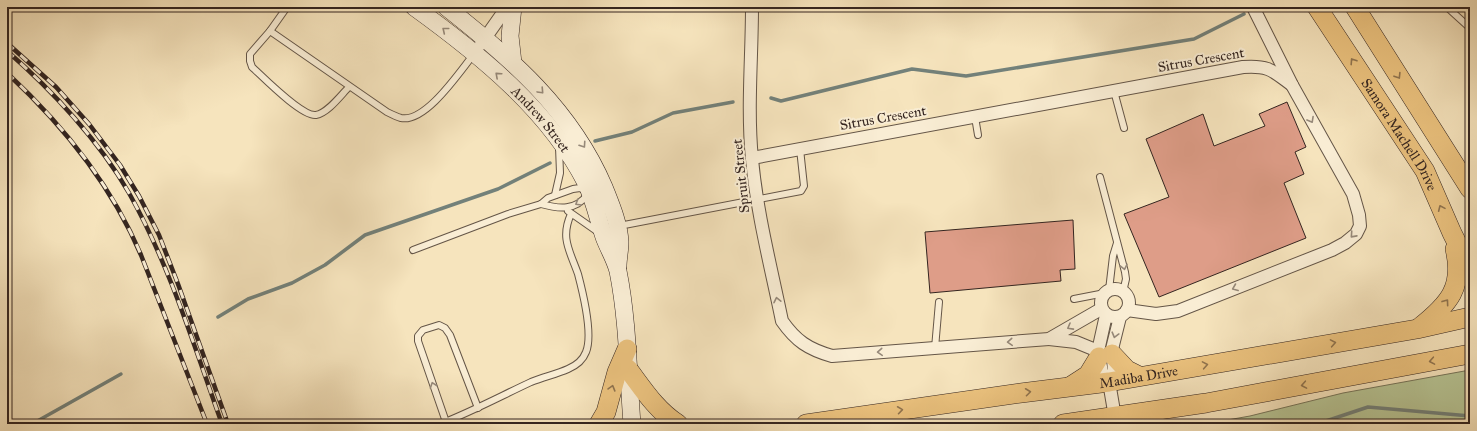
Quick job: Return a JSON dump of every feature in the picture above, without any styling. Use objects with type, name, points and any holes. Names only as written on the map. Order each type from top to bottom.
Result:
[{"type":"main road","name":"Andrew Street","points":[[414,7],[474,53],[536,112],[558,138],[577,167],[590,192],[604,236],[618,269]]},
{"type":"main road","name":"Andrew Street","points":[[446,7],[485,38],[513,63],[550,101],[590,156],[597,170],[611,204],[620,243],[618,269],[624,309],[632,424]]},
{"type":"main road","points":[[513,7],[510,36],[513,63]]},
{"type":"main road","name":"Samora Machell Drive","points":[[1317,7],[1425,171],[1452,234],[1470,268]]},
{"type":"main road","points":[[1355,7],[1470,189]]},
{"type":"main road","points":[[1417,329],[1438,313],[1456,289],[1459,265],[1452,234]]},
{"type":"main road","name":"Madiba Drive","points":[[806,424],[1109,382],[1417,329],[1470,317]]},
{"type":"main road","points":[[599,424],[606,412],[617,372],[627,349]]},
{"type":"main road","points":[[1068,387],[1088,375],[1103,354],[1139,376]]},
{"type":"main road","points":[[1063,424],[1116,421],[1206,403],[1467,357]]},
{"type":"main road","points":[[628,369],[658,409],[678,424]]},
{"type":"main road","points":[[1158,424],[1206,403]]},
{"type":"street","points":[[474,53],[508,7]]},
{"type":"street","name":"Spruit Street","points":[[752,7],[750,114],[752,158],[757,199],[782,321],[792,336],[814,351],[832,356],[935,348]]},
{"type":"street","points":[[1253,7],[1292,85]]},
{"type":"street","points":[[1260,66],[1266,60],[1269,53],[1266,31]]},
{"type":"street","name":"Sitrus Crescent","points":[[752,158],[1243,66],[1260,66],[1274,71],[1292,85],[1353,194],[1359,215],[1360,226],[1356,234],[1345,243],[1332,250],[1178,311],[1156,314],[1124,313],[1110,317],[1100,313]]},
{"type":"street","points":[[1103,354],[1129,300],[1123,292],[1114,289],[1107,291],[1101,300],[1100,313],[1103,354],[1114,370],[1109,382],[1116,421]]},
{"type":"street","points":[[1049,339],[1100,313]]},
{"type":"street","points":[[935,348],[1049,339],[1076,342],[1103,354]]},
{"type":"lane","points":[[287,7],[270,31],[250,54],[250,62],[252,67],[299,108],[309,114],[316,115],[323,112],[349,87]]},
{"type":"lane","points":[[1448,8],[1470,28]]},
{"type":"lane","points":[[270,31],[349,87],[387,112],[402,118],[413,117],[435,102],[474,53]]},
{"type":"lane","points":[[1114,91],[1124,128]]},
{"type":"lane","points":[[975,117],[978,135]]},
{"type":"lane","points":[[555,195],[560,165],[558,138]]},
{"type":"lane","points":[[617,226],[792,193],[803,189],[800,149]]},
{"type":"lane","points":[[566,209],[584,200],[590,192],[597,170]]},
{"type":"lane","points":[[1100,177],[1118,241],[1126,279],[1123,292]]},
{"type":"lane","points":[[413,250],[508,214],[541,204],[555,195],[573,189],[580,188],[611,204]]},
{"type":"lane","points":[[541,204],[566,209],[604,236]]},
{"type":"lane","points":[[478,408],[450,334],[445,328],[439,325],[423,330],[418,336],[418,341],[443,423],[478,408],[532,382],[569,369],[579,362],[586,353],[588,342],[587,318],[579,280],[565,236],[567,222],[571,214]]},
{"type":"lane","points":[[1074,299],[1107,291],[1113,256],[1118,241]]},
{"type":"lane","points":[[935,348],[939,302]]},
{"type":"green space","points":[[1470,370],[1470,424],[1205,424],[1250,416],[1343,393]]},
{"type":"building","points":[[1287,102],[1306,147],[1295,152],[1304,174],[1284,183],[1306,238],[1159,297],[1124,214],[1169,197],[1146,139],[1203,114],[1214,146],[1265,126],[1259,114]]},
{"type":"building","points":[[1073,220],[1075,269],[1060,270],[1061,281],[930,293],[925,232]]},
{"type":"waterway","points":[[771,98],[781,101],[912,69],[966,76],[1194,39],[1244,14]]},
{"type":"waterway","points":[[595,141],[632,132],[673,113],[733,102]]},
{"type":"waterway","points":[[218,317],[248,299],[292,283],[325,265],[365,235],[498,189],[550,163]]},
{"type":"waterway","points":[[32,424],[121,374]]},
{"type":"waterway","points":[[1317,424],[1368,407],[1470,416]]},
{"type":"railway","points":[[7,43],[56,87],[89,124],[120,165],[139,196],[159,235],[228,424]]},
{"type":"railway","points":[[7,51],[41,82],[90,136],[129,193],[144,221],[169,278],[222,424]]},
{"type":"railway","points":[[7,73],[28,93],[66,135],[84,157],[115,204],[141,255],[207,424]]}]
